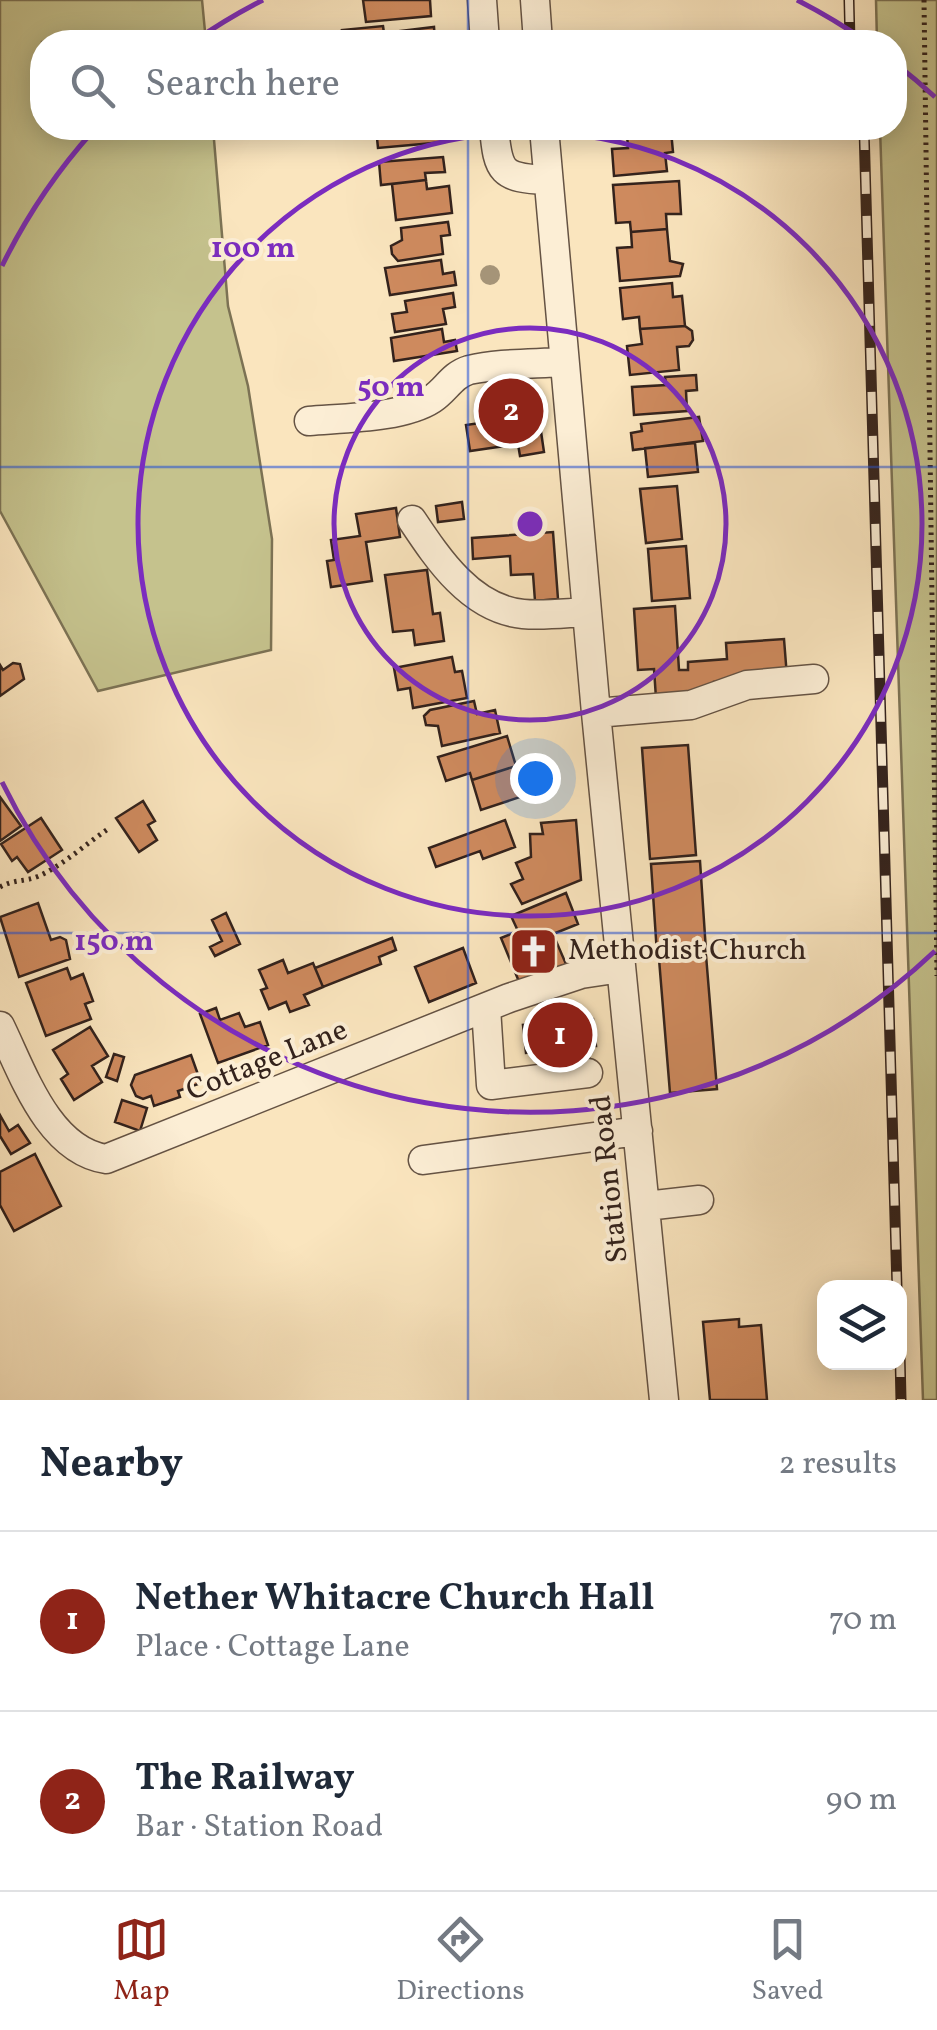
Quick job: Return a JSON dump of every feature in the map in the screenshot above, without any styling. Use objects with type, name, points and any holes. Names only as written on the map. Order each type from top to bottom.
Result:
[{"type":"street","points":[[482,0],[484,30]]},
{"type":"street","points":[[535,0],[537,30]]},
{"type":"street","points":[[495,140],[497,161],[504,172],[520,179],[547,180]]},
{"type":"street","name":"Station Road","points":[[545,140],[586,612],[664,1400]]},
{"type":"street","points":[[309,420],[414,406],[433,399],[465,371],[563,362]]},
{"type":"street","points":[[412,520],[443,566],[494,607],[522,614],[586,612]]},
{"type":"street","points":[[596,713],[691,705],[747,685],[814,679]]},
{"type":"street","name":"Cottage Lane","points":[[0,1026],[45,1114],[67,1142],[90,1157],[106,1159],[557,981],[622,968]]},
{"type":"street","points":[[486,1008],[491,1085],[588,1072]]},
{"type":"street","points":[[423,1160],[638,1131]]},
{"type":"street","points":[[646,1206],[699,1200]]},
{"type":"path","points":[[924,0],[937,976]]},
{"type":"path","points":[[0,887],[16,878],[40,876],[108,829]]},
{"type":"shaded area","points":[[0,0],[202,0],[205,30],[30,30],[30,140],[214,140],[228,306],[248,386],[272,539],[271,650],[98,691],[0,511]]},
{"type":"shaded area","points":[[876,0],[937,0],[937,1400],[923,1400],[880,140],[907,140],[907,30],[877,30]]},
{"type":"building","points":[[363,0],[430,0],[431,16],[366,22]]},
{"type":"building","points":[[383,26],[384,30],[342,30]]},
{"type":"building","points":[[377,140],[444,140],[444,142],[378,148]]},
{"type":"building","points":[[627,140],[672,140],[673,152],[665,153],[667,171],[614,176],[612,149],[628,148]]},
{"type":"building","points":[[443,157],[445,172],[425,173],[426,180],[381,185],[379,162]]},
{"type":"building","points":[[426,180],[427,189],[449,186],[452,213],[396,220],[392,184]]},
{"type":"building","points":[[679,181],[681,214],[666,214],[667,229],[631,232],[630,222],[616,223],[613,185]]},
{"type":"building","points":[[448,222],[450,235],[441,236],[443,254],[398,261],[392,254],[391,246],[402,240],[401,228]]},
{"type":"building","points":[[667,229],[670,261],[683,264],[680,276],[620,281],[617,248],[632,247],[631,232]]},
{"type":"building","points":[[441,260],[443,274],[454,272],[456,285],[390,295],[385,268]]},
{"type":"building","points":[[672,283],[673,297],[682,296],[685,326],[640,329],[639,317],[623,319],[620,288]]},
{"type":"building","points":[[453,293],[455,307],[443,309],[446,324],[395,332],[392,314],[407,312],[405,301]]},
{"type":"building","points":[[685,326],[692,331],[693,340],[689,346],[677,347],[679,370],[630,375],[627,346],[642,344],[640,329]]},
{"type":"building","points":[[442,329],[444,342],[455,340],[457,351],[394,361],[391,338]]},
{"type":"building","points":[[696,375],[697,390],[686,391],[687,411],[634,415],[632,387],[666,385],[665,377]]},
{"type":"building","points":[[534,384],[544,452],[520,456],[518,444],[470,451],[466,425],[487,422],[484,400],[502,397],[500,389]]},
{"type":"building","points":[[699,417],[703,441],[633,450],[631,433],[642,431],[641,424]]},
{"type":"building","points":[[695,443],[698,472],[648,477],[645,448]]},
{"type":"building","points":[[677,486],[682,539],[646,543],[640,489]]},
{"type":"building","points":[[462,502],[464,519],[438,522],[436,506]]},
{"type":"building","points":[[396,508],[400,537],[366,542],[372,581],[331,587],[327,561],[334,560],[331,540],[360,536],[356,514]]},
{"type":"building","points":[[553,532],[558,599],[535,601],[533,574],[511,575],[510,556],[473,559],[472,538]]},
{"type":"building","points":[[686,546],[690,598],[652,601],[648,549]]},
{"type":"building","points":[[427,570],[433,614],[440,613],[444,641],[415,645],[413,630],[393,632],[385,575]]},
{"type":"building","points":[[675,606],[679,670],[688,670],[688,662],[727,659],[726,643],[784,639],[787,677],[714,682],[715,694],[656,698],[654,669],[638,670],[634,609]]},
{"type":"building","points":[[452,657],[455,672],[462,671],[467,698],[413,708],[410,688],[398,690],[394,668]]},
{"type":"building","points":[[13,663],[20,664],[24,679],[0,696],[0,665],[3,670]]},
{"type":"building","points":[[474,701],[477,714],[495,710],[500,733],[442,746],[438,726],[426,725],[424,716],[430,710]]},
{"type":"building","points":[[507,736],[516,766],[472,780],[470,773],[446,781],[438,757]]},
{"type":"building","points":[[688,745],[696,855],[650,859],[642,748]]},
{"type":"building","points":[[516,766],[526,795],[481,810],[472,780]]},
{"type":"building","points":[[0,797],[21,826],[0,841]]},
{"type":"building","points":[[143,801],[155,821],[148,825],[157,840],[139,852],[116,818]]},
{"type":"building","points":[[41,818],[62,850],[28,872],[17,857],[12,861],[1,844]]},
{"type":"building","points":[[505,820],[515,847],[483,859],[480,851],[436,867],[429,848]]},
{"type":"building","points":[[576,820],[581,880],[522,904],[511,884],[523,879],[516,863],[531,857],[530,834],[543,834],[541,823]]},
{"type":"building","points":[[700,861],[706,951],[657,954],[651,864]]},
{"type":"building","name":"Methodist Church","points":[[566,893],[578,924],[553,934],[566,964],[520,984],[501,938],[518,931],[511,916]]},
{"type":"building","points":[[38,903],[51,940],[66,940],[70,959],[19,977],[0,917]]},
{"type":"building","points":[[226,913],[240,944],[215,956],[210,947],[222,941],[212,920]]},
{"type":"building","points":[[392,938],[396,950],[379,957],[381,964],[323,987],[315,968]]},
{"type":"building","points":[[463,948],[476,983],[429,1002],[415,967]]},
{"type":"building","points":[[706,955],[717,1089],[670,1093],[659,959]]},
{"type":"building","points":[[283,960],[288,973],[313,963],[323,987],[304,995],[309,1005],[290,1012],[286,1002],[269,1009],[261,990],[267,988],[259,970]]},
{"type":"building","points":[[67,968],[71,979],[83,974],[93,1001],[85,1004],[91,1019],[46,1036],[26,983]]},
{"type":"building","points":[[216,1008],[220,1020],[239,1013],[245,1027],[260,1022],[268,1045],[218,1063],[200,1014]]},
{"type":"building","points":[[593,1019],[596,1046],[587,1046],[589,1057],[556,1060],[555,1050],[526,1053],[523,1025]]},
{"type":"building","points":[[90,1027],[108,1056],[92,1066],[102,1082],[74,1100],[61,1079],[68,1074],[53,1050]]},
{"type":"building","points":[[114,1054],[124,1057],[117,1081],[106,1077]]},
{"type":"building","points":[[191,1055],[201,1083],[178,1091],[180,1097],[154,1106],[151,1096],[136,1096],[131,1085],[135,1075]]},
{"type":"building","points":[[122,1100],[147,1108],[140,1131],[115,1122]]},
{"type":"building","points":[[0,1115],[9,1131],[18,1125],[30,1143],[11,1154],[0,1136]]},
{"type":"building","points":[[35,1154],[61,1206],[14,1231],[0,1205],[0,1172]]},
{"type":"building","points":[[739,1319],[739,1327],[761,1325],[767,1400],[710,1400],[703,1322]]},
{"type":"railway","points":[[849,0],[850,30]]},
{"type":"railway","points":[[864,140],[897,1280]]},
{"type":"railway","points":[[900,1370],[901,1400]]},
{"type":"place","name":"The Railway","points":[[511,411]]},
{"type":"place","name":"Methodist Church","points":[[533,951]]},
{"type":"place","name":"Nether Whitacre Church Hall","points":[[560,1035]]}]
